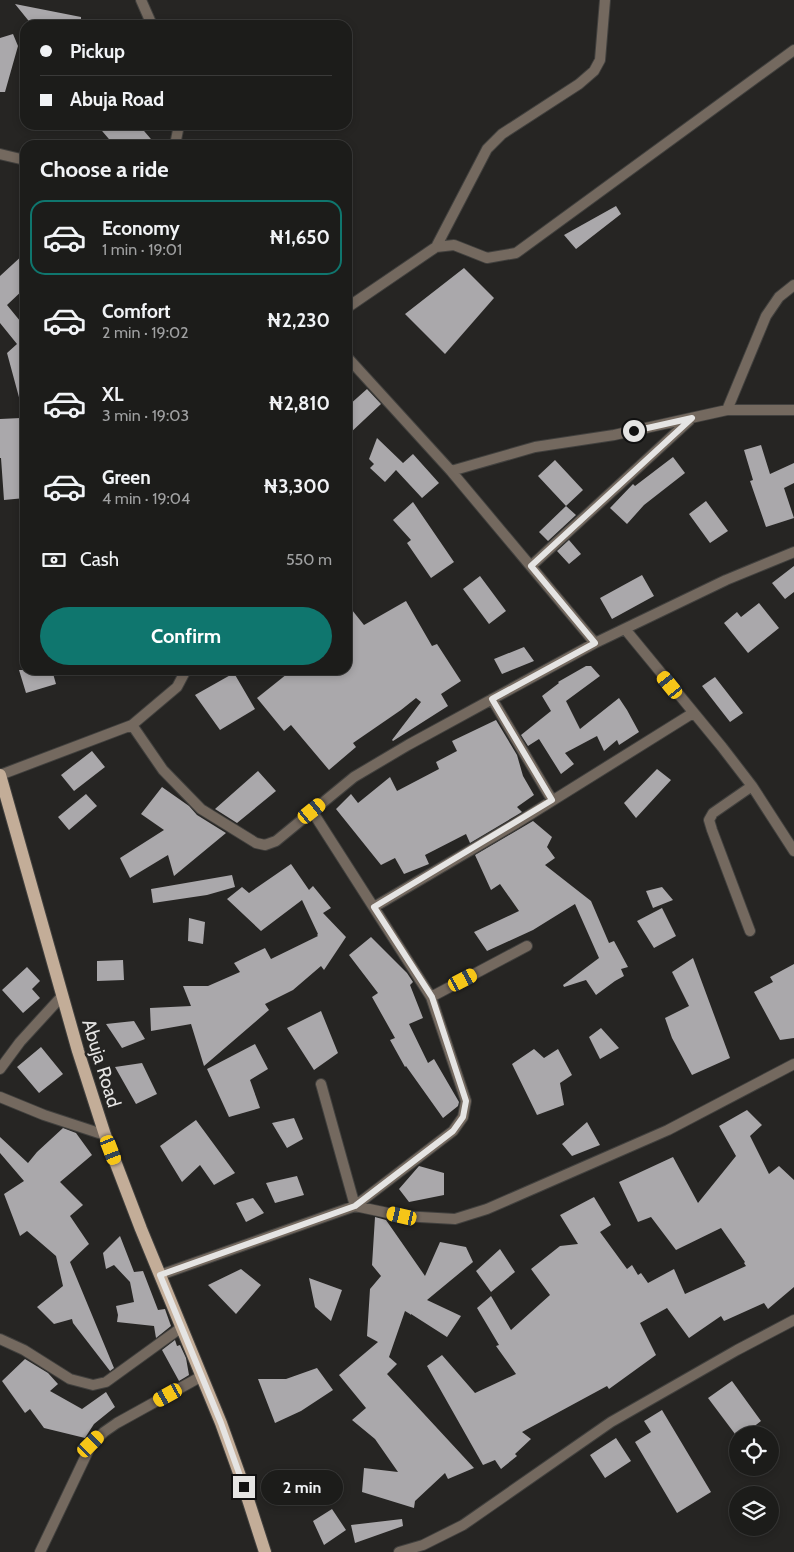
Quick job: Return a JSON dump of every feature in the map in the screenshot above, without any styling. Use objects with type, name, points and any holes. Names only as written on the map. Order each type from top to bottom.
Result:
[{"type":"main road","name":"Abuja Road","points":[[0,775],[5,810],[105,1135],[221,1423],[241,1478],[264,1552]]},
{"type":"street","points":[[141,0],[150,20]]},
{"type":"street","points":[[436,247],[487,149],[502,134],[578,84],[594,71],[600,60],[605,0]]},
{"type":"street","points":[[352,304],[436,247],[454,245],[487,258],[516,253],[794,50]]},
{"type":"street","points":[[0,154],[20,159]]},
{"type":"street","points":[[726,410],[766,316],[779,297],[794,285]]},
{"type":"street","points":[[352,362],[451,471],[595,643]]},
{"type":"street","points":[[451,471],[535,447],[614,435],[726,410],[794,410]]},
{"type":"street","points":[[531,566],[692,418]]},
{"type":"street","points":[[132,725],[163,770],[202,809],[256,844],[265,845],[276,841],[354,777],[408,745],[595,643],[726,580],[794,552]]},
{"type":"street","points":[[624,629],[752,786],[794,851]]},
{"type":"street","points":[[0,775],[132,725],[177,687],[183,675]]},
{"type":"street","points":[[492,699],[552,800]]},
{"type":"street","points":[[374,907],[693,713]]},
{"type":"street","points":[[750,931],[709,820],[713,813],[752,786]]},
{"type":"street","points":[[160,1275],[355,1206],[453,1131],[463,1117],[466,1101],[432,997],[312,811]]},
{"type":"street","points":[[432,997],[527,946]]},
{"type":"street","points":[[0,1069],[20,1042],[62,996]]},
{"type":"street","points":[[355,1206],[402,1216],[455,1219],[487,1209],[668,1130],[794,1064]]},
{"type":"street","points":[[321,1084],[355,1206]]},
{"type":"street","points":[[0,1097],[105,1135]]},
{"type":"street","points":[[399,1552],[423,1545],[463,1524],[611,1422],[794,1320]]},
{"type":"street","points":[[0,1339],[24,1350],[70,1379],[93,1385],[106,1382],[182,1327]]},
{"type":"street","points":[[40,1552],[91,1444],[116,1423],[202,1376]]},
{"type":"building","points":[[15,4],[81,17],[81,20],[28,20]]},
{"type":"building","points":[[13,34],[18,46],[5,92],[0,92],[0,38]]},
{"type":"building","points":[[101,130],[143,130],[152,140],[110,140]]},
{"type":"building","points":[[616,206],[621,214],[576,249],[564,235]]},
{"type":"building","points":[[20,258],[20,293],[7,305],[20,321],[20,401],[7,353],[17,344],[0,323],[0,276]]},
{"type":"building","points":[[464,268],[494,298],[445,354],[405,314]]},
{"type":"building","points":[[367,389],[381,404],[352,431],[352,402]]},
{"type":"building","points":[[20,418],[20,498],[4,500],[0,458],[0,419]]},
{"type":"building","points":[[377,438],[403,463],[413,454],[439,483],[422,498],[396,470],[385,482],[370,468],[374,464],[369,459]]},
{"type":"building","points":[[761,445],[770,474],[794,463],[794,483],[784,488],[794,518],[766,527],[750,481],[753,480],[744,450]]},
{"type":"building","points":[[673,457],[685,473],[644,505],[627,524],[610,508],[633,484],[635,486]]},
{"type":"building","points":[[555,460],[583,490],[566,506],[538,476]]},
{"type":"building","points":[[706,501],[728,531],[710,543],[689,514]]},
{"type":"building","points":[[413,502],[454,562],[431,578],[407,543],[411,540],[393,520]]},
{"type":"building","points":[[566,506],[576,515],[548,541],[539,532]]},
{"type":"building","points":[[569,540],[581,554],[569,564],[557,551]]},
{"type":"building","points":[[794,566],[794,592],[785,599],[772,583]]},
{"type":"building","points":[[642,575],[654,596],[612,619],[600,598]]},
{"type":"building","points":[[480,576],[506,611],[489,624],[463,589]]},
{"type":"building","points":[[406,601],[432,646],[437,644],[461,681],[441,694],[448,706],[393,741],[421,702],[416,698],[353,743],[356,747],[329,770],[291,725],[284,731],[257,698],[286,675],[352,675],[352,610],[364,625]]},
{"type":"building","points":[[759,603],[779,628],[748,653],[724,623],[737,612],[741,617]]},
{"type":"building","points":[[524,647],[534,661],[502,674],[494,659]]},
{"type":"building","points":[[586,666],[591,666],[600,676],[566,701],[580,729],[619,698],[639,732],[619,745],[617,740],[604,751],[597,736],[565,753],[574,764],[561,774],[539,739],[528,746],[521,735],[551,711],[542,696],[558,682]]},
{"type":"building","points":[[21,675],[53,675],[56,684],[26,693]]},
{"type":"building","points":[[230,675],[235,675],[255,709],[220,730],[195,695]]},
{"type":"building","points":[[715,677],[743,713],[730,722],[702,686]]},
{"type":"building","points":[[496,720],[517,755],[523,776],[534,795],[517,807],[522,812],[470,843],[466,834],[425,855],[429,864],[404,874],[395,858],[381,865],[336,809],[351,794],[358,803],[390,777],[397,791],[439,769],[436,762],[457,751],[452,741]]},
{"type":"building","points":[[92,751],[105,767],[74,791],[61,775]]},
{"type":"building","points":[[657,769],[671,780],[636,818],[624,803]]},
{"type":"building","points":[[258,771],[276,791],[237,823],[215,809]]},
{"type":"building","points":[[162,787],[189,806],[197,815],[226,833],[174,876],[168,855],[130,878],[120,858],[164,830],[141,814]]},
{"type":"building","points":[[86,794],[97,806],[69,830],[58,817]]},
{"type":"building","points":[[533,821],[552,837],[547,847],[555,858],[545,865],[591,901],[609,943],[614,941],[628,967],[621,969],[624,976],[596,995],[586,980],[564,987],[563,985],[599,958],[575,904],[533,930],[487,951],[474,932],[519,911],[500,884],[491,890],[475,855]]},
{"type":"building","points":[[291,864],[309,890],[313,886],[331,908],[323,913],[346,937],[324,970],[321,966],[293,990],[265,1004],[269,1010],[204,1066],[191,1024],[151,1031],[150,1008],[191,1006],[183,986],[208,986],[240,972],[234,963],[265,948],[271,959],[318,936],[302,900],[261,931],[227,899],[242,887],[249,893]]},
{"type":"building","points":[[232,875],[235,887],[207,895],[153,903],[151,889]]},
{"type":"building","points":[[662,887],[673,900],[653,908],[646,891]]},
{"type":"building","points":[[662,908],[676,936],[654,948],[637,921]]},
{"type":"building","points":[[189,918],[205,922],[203,944],[188,941]]},
{"type":"building","points":[[371,937],[407,973],[413,982],[410,985],[423,1018],[409,1024],[428,1063],[434,1059],[459,1102],[458,1106],[443,1118],[405,1067],[390,1040],[395,1038],[372,997],[378,993],[349,955]]},
{"type":"building","points":[[693,958],[730,1058],[692,1075],[672,1038],[665,1018],[689,1006],[672,972]]},
{"type":"building","points":[[123,960],[124,980],[97,981],[97,961]]},
{"type":"building","points":[[794,964],[794,1038],[780,1040],[754,992],[773,982],[770,977]]},
{"type":"building","points":[[27,967],[40,981],[32,989],[40,998],[23,1013],[2,990]]},
{"type":"building","points":[[321,1011],[338,1053],[314,1070],[287,1028]]},
{"type":"building","points":[[134,1021],[145,1039],[122,1048],[106,1024]]},
{"type":"building","points":[[601,1028],[619,1048],[600,1059],[589,1037]]},
{"type":"building","points":[[255,1044],[268,1069],[250,1080],[260,1108],[229,1117],[207,1069]]},
{"type":"building","points":[[41,1047],[63,1074],[39,1093],[17,1067]]},
{"type":"building","points":[[534,1049],[544,1058],[558,1049],[572,1075],[560,1083],[564,1105],[537,1115],[512,1064]]},
{"type":"building","points":[[142,1063],[157,1094],[136,1104],[115,1067]]},
{"type":"building","points":[[747,1110],[762,1125],[750,1136],[769,1174],[779,1166],[794,1180],[794,1287],[768,1309],[764,1303],[724,1321],[721,1316],[689,1338],[667,1308],[640,1323],[656,1355],[609,1389],[607,1386],[522,1432],[531,1439],[515,1454],[517,1456],[501,1469],[495,1460],[483,1465],[427,1366],[442,1355],[475,1393],[516,1374],[496,1346],[499,1345],[477,1308],[491,1296],[511,1330],[550,1295],[531,1269],[560,1246],[578,1244],[560,1215],[594,1197],[611,1225],[600,1232],[627,1269],[632,1265],[638,1275],[641,1273],[648,1283],[674,1269],[685,1294],[746,1266],[721,1228],[676,1250],[651,1217],[638,1222],[619,1182],[673,1157],[698,1203],[736,1156],[719,1126]]},
{"type":"building","points":[[294,1118],[303,1139],[287,1148],[272,1123]]},
{"type":"building","points":[[196,1120],[235,1173],[214,1185],[200,1165],[182,1182],[160,1146]]},
{"type":"building","points":[[587,1122],[600,1145],[572,1156],[562,1144]]},
{"type":"building","points":[[63,1128],[76,1133],[92,1155],[60,1182],[83,1205],[70,1216],[89,1244],[70,1262],[114,1368],[110,1371],[73,1323],[72,1319],[54,1324],[37,1307],[63,1286],[56,1256],[27,1231],[20,1236],[4,1194],[24,1181],[0,1153],[0,1137],[28,1163]]},
{"type":"building","points":[[419,1166],[444,1173],[444,1195],[409,1202],[399,1189]]},
{"type":"building","points":[[297,1176],[304,1195],[275,1203],[266,1183]]},
{"type":"building","points":[[253,1198],[264,1213],[246,1222],[236,1203]]},
{"type":"building","points":[[375,1217],[386,1220],[425,1276],[440,1242],[466,1247],[473,1262],[427,1300],[461,1316],[447,1337],[405,1311],[389,1357],[397,1364],[387,1374],[474,1468],[448,1479],[445,1473],[415,1501],[414,1508],[362,1492],[364,1468],[398,1472],[375,1439],[352,1420],[366,1408],[339,1375],[378,1342],[367,1336],[370,1289],[381,1276],[372,1265]]},
{"type":"building","points":[[120,1236],[134,1272],[143,1271],[158,1310],[165,1309],[171,1326],[156,1338],[154,1326],[117,1322],[116,1306],[134,1302],[130,1282],[114,1265],[106,1269],[103,1253]]},
{"type":"building","points":[[500,1249],[515,1272],[491,1292],[476,1271]]},
{"type":"building","points":[[241,1269],[261,1285],[236,1314],[208,1285]]},
{"type":"building","points":[[309,1278],[342,1290],[331,1321],[315,1307]]},
{"type":"building","points":[[175,1340],[177,1346],[180,1345],[186,1358],[189,1375],[179,1381],[162,1350]]},
{"type":"building","points":[[25,1359],[48,1373],[58,1384],[50,1391],[82,1409],[106,1392],[115,1407],[94,1424],[85,1438],[44,1428],[30,1409],[25,1413],[2,1381]]},
{"type":"building","points":[[317,1368],[333,1390],[301,1411],[275,1423],[258,1379],[286,1379]]},
{"type":"building","points":[[732,1381],[761,1421],[755,1426],[729,1426],[708,1398]]},
{"type":"building","points":[[662,1410],[711,1492],[677,1513],[635,1442],[651,1432],[644,1421]]},
{"type":"building","points":[[616,1438],[631,1461],[605,1478],[590,1455]]},
{"type":"building","points":[[332,1509],[346,1530],[324,1545],[313,1521]]},
{"type":"building","points":[[402,1519],[403,1526],[355,1543],[351,1525]]},
{"type":"route","points":[[244,1487],[221,1423],[160,1275],[355,1206],[453,1131],[463,1117],[466,1101],[432,997],[374,907],[552,800],[492,699],[595,643],[531,566],[692,418],[634,431]]}]
